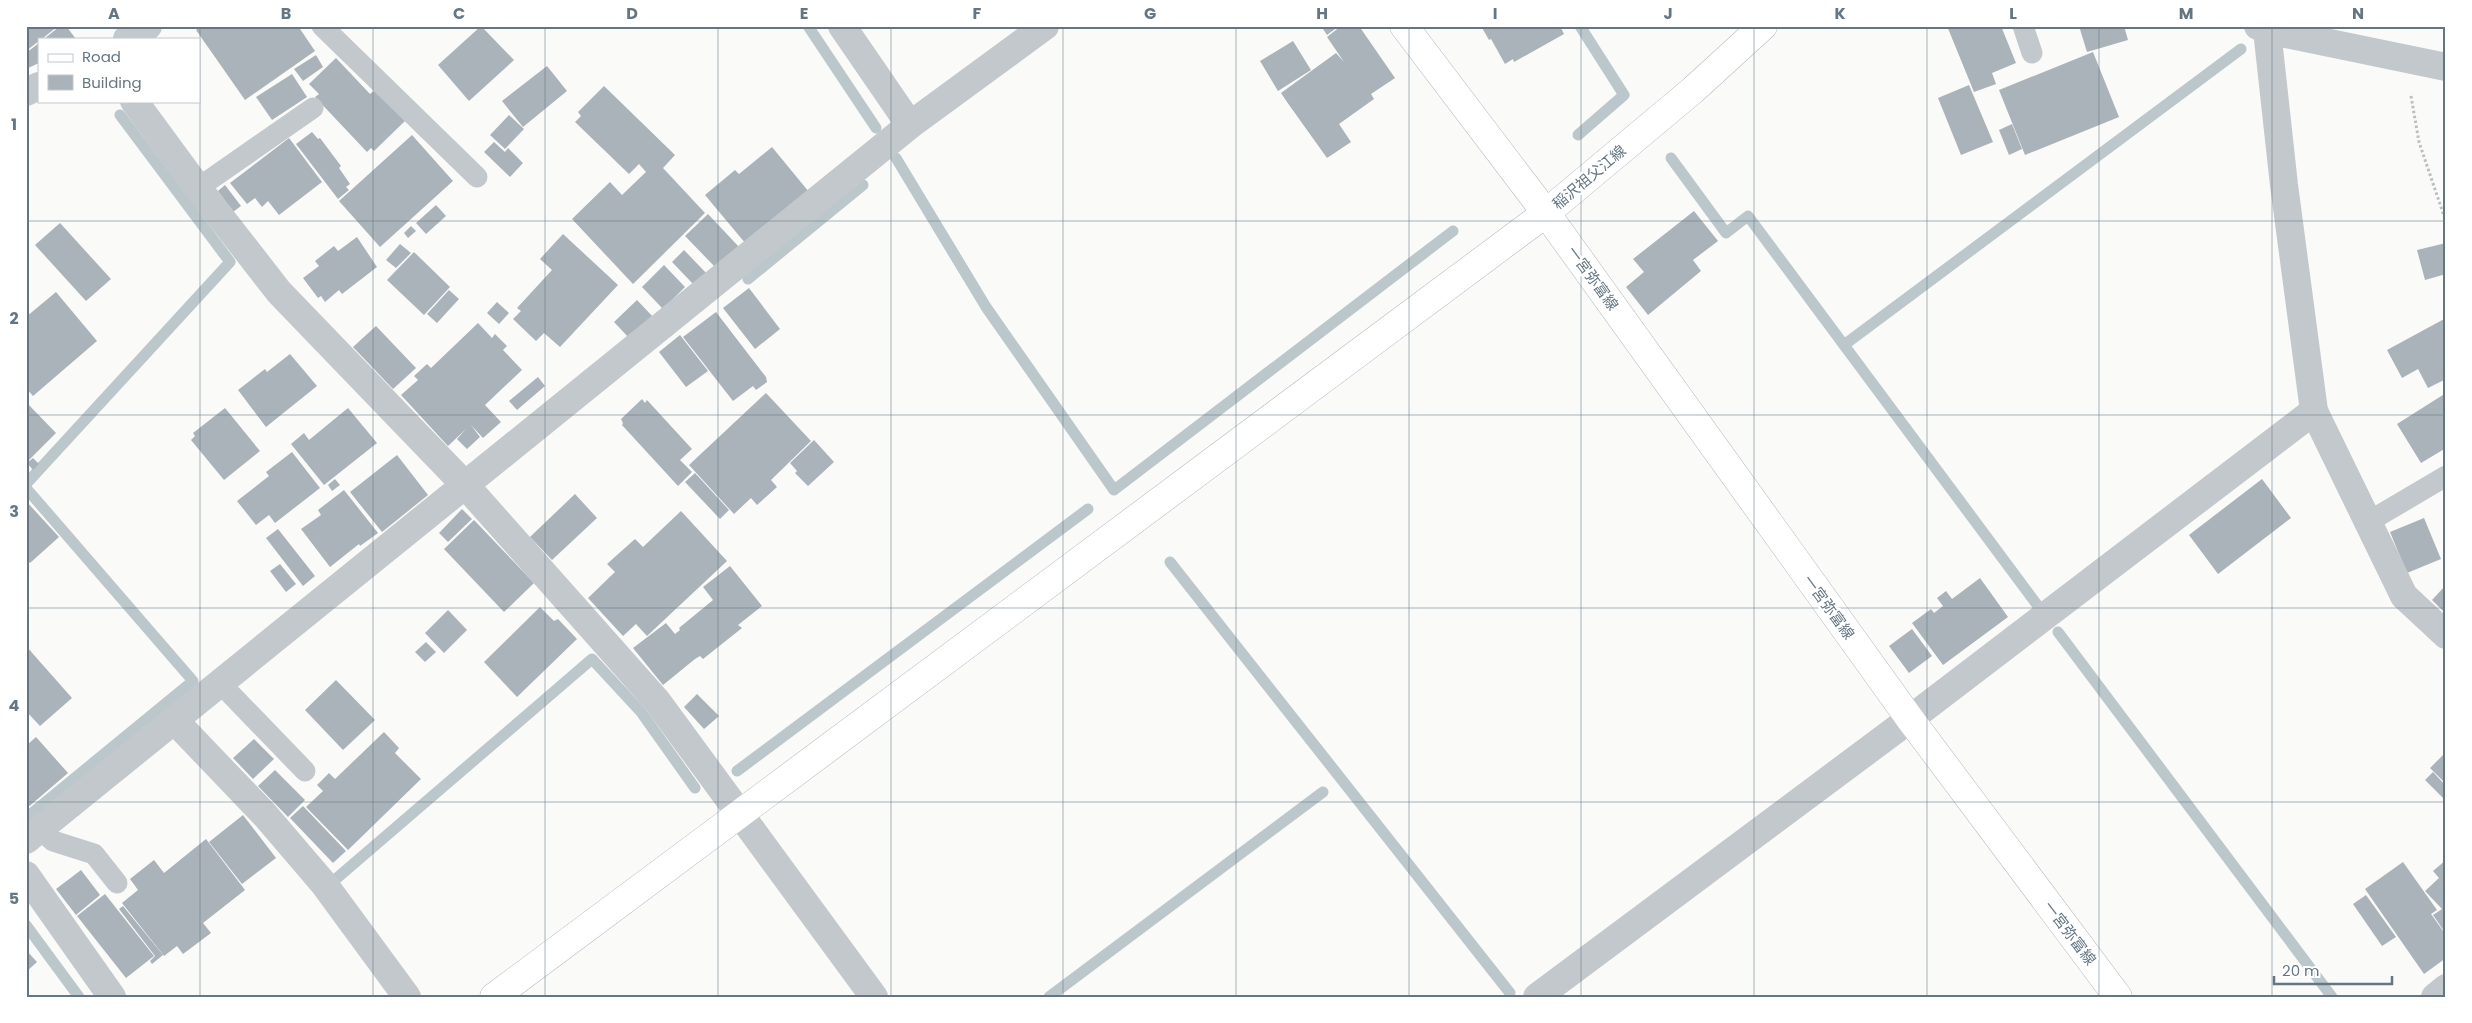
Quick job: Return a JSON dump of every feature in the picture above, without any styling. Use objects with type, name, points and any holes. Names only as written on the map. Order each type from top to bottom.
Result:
[{"type":"main road","name":"稲沢祖父江線","points":[[1404,26],[1546,213],[1693,90],[1763,26]]},
{"type":"main road","name":"一宮弥富線","points":[[1546,213],[1910,719],[2118,997]]},
{"type":"main road","points":[[494,997],[1546,213]]},
{"type":"street","points":[[129,38],[148,26]]},
{"type":"street","points":[[842,26],[910,125]]},
{"type":"street","points":[[33,834],[466,486],[910,125],[1044,26]]},
{"type":"street","points":[[2446,67],[2262,28],[2314,411],[2404,596],[2446,635]]},
{"type":"street","points":[[26,92],[38,86]]},
{"type":"street","points":[[135,102],[198,188],[279,292],[466,486],[657,701],[874,997]]},
{"type":"street","points":[[1537,997],[1910,719],[2314,411]]},
{"type":"street","points":[[174,720],[265,814],[324,884],[407,997]]},
{"type":"street","points":[[26,875],[112,997]]},
{"type":"street","points":[[2435,997],[2446,988]]},
{"type":"lane","points":[[322,26],[477,177]]},
{"type":"lane","points":[[2022,26],[2032,53]]},
{"type":"lane","points":[[198,188],[313,108]]},
{"type":"lane","points":[[2368,522],[2446,476]]},
{"type":"lane","points":[[220,683],[305,771]]},
{"type":"lane","points":[[33,834],[94,854],[117,883]]},
{"type":"path","points":[[2405,58],[2420,142],[2446,222]]},
{"type":"building","points":[[26,26],[58,26],[43,38],[38,38],[38,42],[26,51]]},
{"type":"building","points":[[60,26],[66,26],[75,38],[45,38]]},
{"type":"building","points":[[201,26],[298,26],[315,51],[245,100],[196,30]]},
{"type":"building","points":[[481,26],[514,60],[469,101],[438,65]]},
{"type":"building","points":[[1321,26],[1339,26],[1327,35]]},
{"type":"building","points":[[1341,26],[1359,26],[1395,78],[1371,94],[1374,99],[1339,124],[1351,142],[1327,158],[1281,93],[1336,53],[1344,62],[1327,37]]},
{"type":"building","points":[[1481,26],[1560,26],[1564,34],[1514,62],[1513,59],[1505,64],[1491,39],[1489,40]]},
{"type":"building","points":[[1947,26],[2001,26],[2016,63],[1992,73],[1996,84],[1974,92]]},
{"type":"building","points":[[2079,26],[2124,26],[2128,40],[2087,52]]},
{"type":"building","points":[[1293,41],[1311,70],[1278,91],[1260,61]]},
{"type":"building","points":[[38,44],[38,63],[26,69],[26,53]]},
{"type":"building","points":[[2093,52],[2119,117],[2025,155],[1999,90]]},
{"type":"building","points":[[316,55],[323,67],[303,81],[294,69]]},
{"type":"building","points":[[336,58],[370,94],[375,90],[405,121],[374,151],[371,148],[367,152],[315,97],[319,94],[309,84]]},
{"type":"building","points":[[547,66],[567,91],[523,127],[502,101]]},
{"type":"building","points":[[292,74],[307,97],[272,120],[256,97]]},
{"type":"building","points":[[1969,85],[1993,142],[1961,155],[1938,98]]},
{"type":"building","points":[[604,86],[675,155],[663,168],[705,213],[633,284],[572,219],[610,182],[622,195],[646,172],[639,164],[629,174],[575,122],[581,116],[578,112]]},
{"type":"building","points":[[509,115],[524,129],[505,149],[490,135]]},
{"type":"building","points":[[2012,124],[2022,149],[2009,155],[1999,130]]},
{"type":"building","points":[[312,132],[318,139],[320,138],[341,166],[339,168],[350,184],[346,187],[349,190],[338,199],[296,144]]},
{"type":"building","points":[[412,135],[453,181],[380,247],[339,201]]},
{"type":"building","points":[[289,138],[322,182],[279,215],[268,201],[262,207],[255,198],[247,204],[230,183]]},
{"type":"building","points":[[494,142],[505,152],[508,148],[523,163],[510,177],[484,152]]},
{"type":"building","points":[[772,147],[809,192],[746,244],[705,195],[735,170],[739,174]]},
{"type":"building","points":[[225,185],[241,206],[233,212],[218,191]]},
{"type":"building","points":[[436,205],[446,216],[426,234],[416,223]]},
{"type":"building","points":[[1694,211],[1718,241],[1693,260],[1701,271],[1648,315],[1626,287],[1644,272],[1633,259]]},
{"type":"building","points":[[708,214],[739,247],[716,268],[685,236]]},
{"type":"building","points":[[60,223],[111,279],[86,301],[35,245]]},
{"type":"building","points":[[411,226],[416,231],[408,238],[404,233]]},
{"type":"building","points":[[563,234],[618,285],[560,347],[544,333],[536,341],[513,319],[521,311],[517,308],[552,270],[540,259]]},
{"type":"building","points":[[357,237],[377,267],[342,294],[339,290],[325,302],[321,296],[318,298],[303,278],[319,266],[315,261],[334,246],[338,251]]},
{"type":"building","points":[[2446,243],[2446,274],[2425,280],[2417,250]]},
{"type":"building","points":[[400,244],[411,253],[396,268],[386,260]]},
{"type":"building","points":[[684,250],[708,275],[696,287],[672,262]]},
{"type":"building","points":[[414,252],[450,287],[424,315],[387,280]]},
{"type":"building","points":[[664,265],[685,287],[663,309],[642,287]]},
{"type":"building","points":[[749,288],[780,329],[755,349],[723,308]]},
{"type":"building","points":[[449,290],[459,299],[437,323],[427,314]]},
{"type":"building","points":[[56,292],[97,341],[33,396],[26,388],[26,317]]},
{"type":"building","points":[[637,300],[654,318],[631,340],[614,322]]},
{"type":"building","points":[[497,302],[509,313],[499,324],[487,313]]},
{"type":"building","points":[[716,312],[766,377],[767,382],[756,390],[753,386],[733,401],[683,337]]},
{"type":"building","points":[[2446,318],[2446,379],[2428,388],[2418,369],[2402,378],[2387,350]]},
{"type":"building","points":[[478,323],[492,338],[495,334],[507,346],[503,350],[522,370],[485,405],[501,422],[483,438],[471,425],[480,437],[467,449],[457,439],[466,429],[448,446],[401,395],[418,380],[414,376],[427,364],[431,368]]},
{"type":"building","points":[[376,326],[416,368],[393,389],[353,347]]},
{"type":"building","points":[[680,335],[708,371],[686,387],[659,352]]},
{"type":"building","points":[[290,354],[317,386],[266,427],[238,390],[265,369],[267,372]]},
{"type":"building","points":[[538,377],[545,386],[517,410],[509,401]]},
{"type":"building","points":[[766,393],[811,441],[771,480],[777,487],[757,505],[751,498],[734,514],[689,465]]},
{"type":"building","points":[[2446,393],[2446,448],[2421,463],[2397,424]]},
{"type":"building","points":[[642,399],[645,403],[647,400],[692,449],[680,460],[692,472],[678,486],[622,425],[621,419]]},
{"type":"building","points":[[26,402],[56,433],[26,463]]},
{"type":"building","points":[[225,408],[260,451],[224,480],[191,440],[195,436],[193,433]]},
{"type":"building","points":[[348,408],[377,443],[324,485],[291,444],[304,433],[309,440]]},
{"type":"building","points":[[814,440],[834,462],[808,486],[795,473],[797,471],[790,463]]},
{"type":"building","points":[[292,452],[320,488],[275,523],[269,515],[256,525],[237,501],[269,476],[266,472]]},
{"type":"building","points":[[397,455],[428,495],[382,532],[350,492]]},
{"type":"building","points":[[33,458],[39,464],[33,470],[27,463]]},
{"type":"building","points":[[695,473],[729,510],[720,519],[685,482]]},
{"type":"building","points":[[335,479],[340,485],[332,491],[328,485]]},
{"type":"building","points":[[2262,479],[2291,518],[2218,574],[2189,535]]},
{"type":"building","points":[[344,490],[378,533],[360,546],[359,544],[330,567],[301,529],[321,515],[318,510]]},
{"type":"building","points":[[575,494],[597,518],[552,560],[530,537]]},
{"type":"building","points":[[26,501],[59,537],[30,563],[26,559]]},
{"type":"building","points":[[462,509],[472,519],[448,542],[439,533]]},
{"type":"building","points":[[681,511],[727,561],[647,636],[636,624],[623,636],[588,598],[615,572],[607,564],[635,539],[643,547]]},
{"type":"building","points":[[2424,518],[2441,559],[2407,573],[2390,532]]},
{"type":"building","points":[[474,520],[534,583],[504,612],[444,549]]},
{"type":"building","points":[[278,529],[315,576],[303,586],[266,538]]},
{"type":"building","points":[[280,564],[296,584],[286,592],[270,571]]},
{"type":"building","points":[[730,566],[762,606],[738,625],[742,628],[703,659],[700,656],[695,659],[663,685],[633,648],[666,623],[675,634],[680,630],[679,628],[713,600],[703,587]]},
{"type":"building","points":[[1980,578],[2008,617],[1943,665],[1912,623],[1931,609],[1934,613],[1943,606],[1937,598],[1946,591],[1952,599]]},
{"type":"building","points":[[2446,585],[2446,614],[2432,600]]},
{"type":"building","points":[[540,607],[554,621],[558,619],[577,639],[517,697],[484,662]]},
{"type":"building","points":[[448,610],[467,630],[444,653],[425,633]]},
{"type":"building","points":[[1912,629],[1932,656],[1909,673],[1889,646]]},
{"type":"building","points":[[426,642],[436,652],[425,662],[415,652]]},
{"type":"building","points":[[26,646],[72,698],[40,726],[26,711]]},
{"type":"building","points":[[336,680],[375,720],[343,750],[305,710]]},
{"type":"building","points":[[697,694],[719,716],[704,729],[684,707]]},
{"type":"building","points":[[384,732],[399,748],[395,753],[421,779],[348,850],[306,807],[323,791],[317,785],[329,773],[335,779]]},
{"type":"building","points":[[36,737],[68,773],[26,809],[26,746]]},
{"type":"building","points":[[254,739],[274,759],[253,779],[233,758]]},
{"type":"building","points":[[2446,752],[2446,784],[2430,768]]},
{"type":"building","points":[[275,770],[305,800],[288,817],[258,786]]},
{"type":"building","points":[[2433,772],[2446,786],[2446,801],[2425,780]]},
{"type":"building","points":[[303,806],[346,851],[333,863],[290,818]]},
{"type":"building","points":[[243,815],[276,858],[242,884],[209,842]]},
{"type":"building","points":[[206,839],[245,890],[203,923],[211,933],[183,954],[177,946],[164,956],[122,903],[138,890],[130,879],[154,860],[164,873]]},
{"type":"building","points":[[2446,860],[2446,934],[2433,915],[2442,909],[2425,891],[2439,878],[2433,871]]},
{"type":"building","points":[[2403,862],[2437,910],[2431,914],[2446,935],[2446,958],[2424,974],[2365,889]]},
{"type":"building","points":[[81,870],[100,895],[76,915],[56,889]]},
{"type":"building","points":[[105,894],[154,956],[126,978],[77,916]]},
{"type":"building","points":[[2366,895],[2396,937],[2382,946],[2353,904]]},
{"type":"building","points":[[123,906],[163,955],[152,964],[150,961],[155,956],[119,909]]},
{"type":"building","points":[[26,950],[37,962],[26,972]]},
{"type":"waterway","points":[[808,26],[876,128]]},
{"type":"waterway","points":[[1578,135],[1624,95],[1580,26]]},
{"type":"waterway","points":[[1844,345],[2241,49]]},
{"type":"waterway","points":[[26,484],[230,262],[120,115]]},
{"type":"waterway","points":[[896,158],[986,307],[1114,490],[1453,231]]},
{"type":"waterway","points":[[1671,158],[1726,233],[1748,216],[2038,606]]},
{"type":"waterway","points":[[748,279],[863,185]]},
{"type":"waterway","points":[[26,488],[193,681],[26,818]]},
{"type":"waterway","points":[[737,771],[1088,509]]},
{"type":"waterway","points":[[1170,562],[1510,993]]},
{"type":"waterway","points":[[2058,632],[2332,997]]},
{"type":"waterway","points":[[337,878],[592,659],[641,712],[695,788]]},
{"type":"waterway","points":[[1049,997],[1323,792]]},
{"type":"waterway","points":[[26,925],[79,997]]}]
